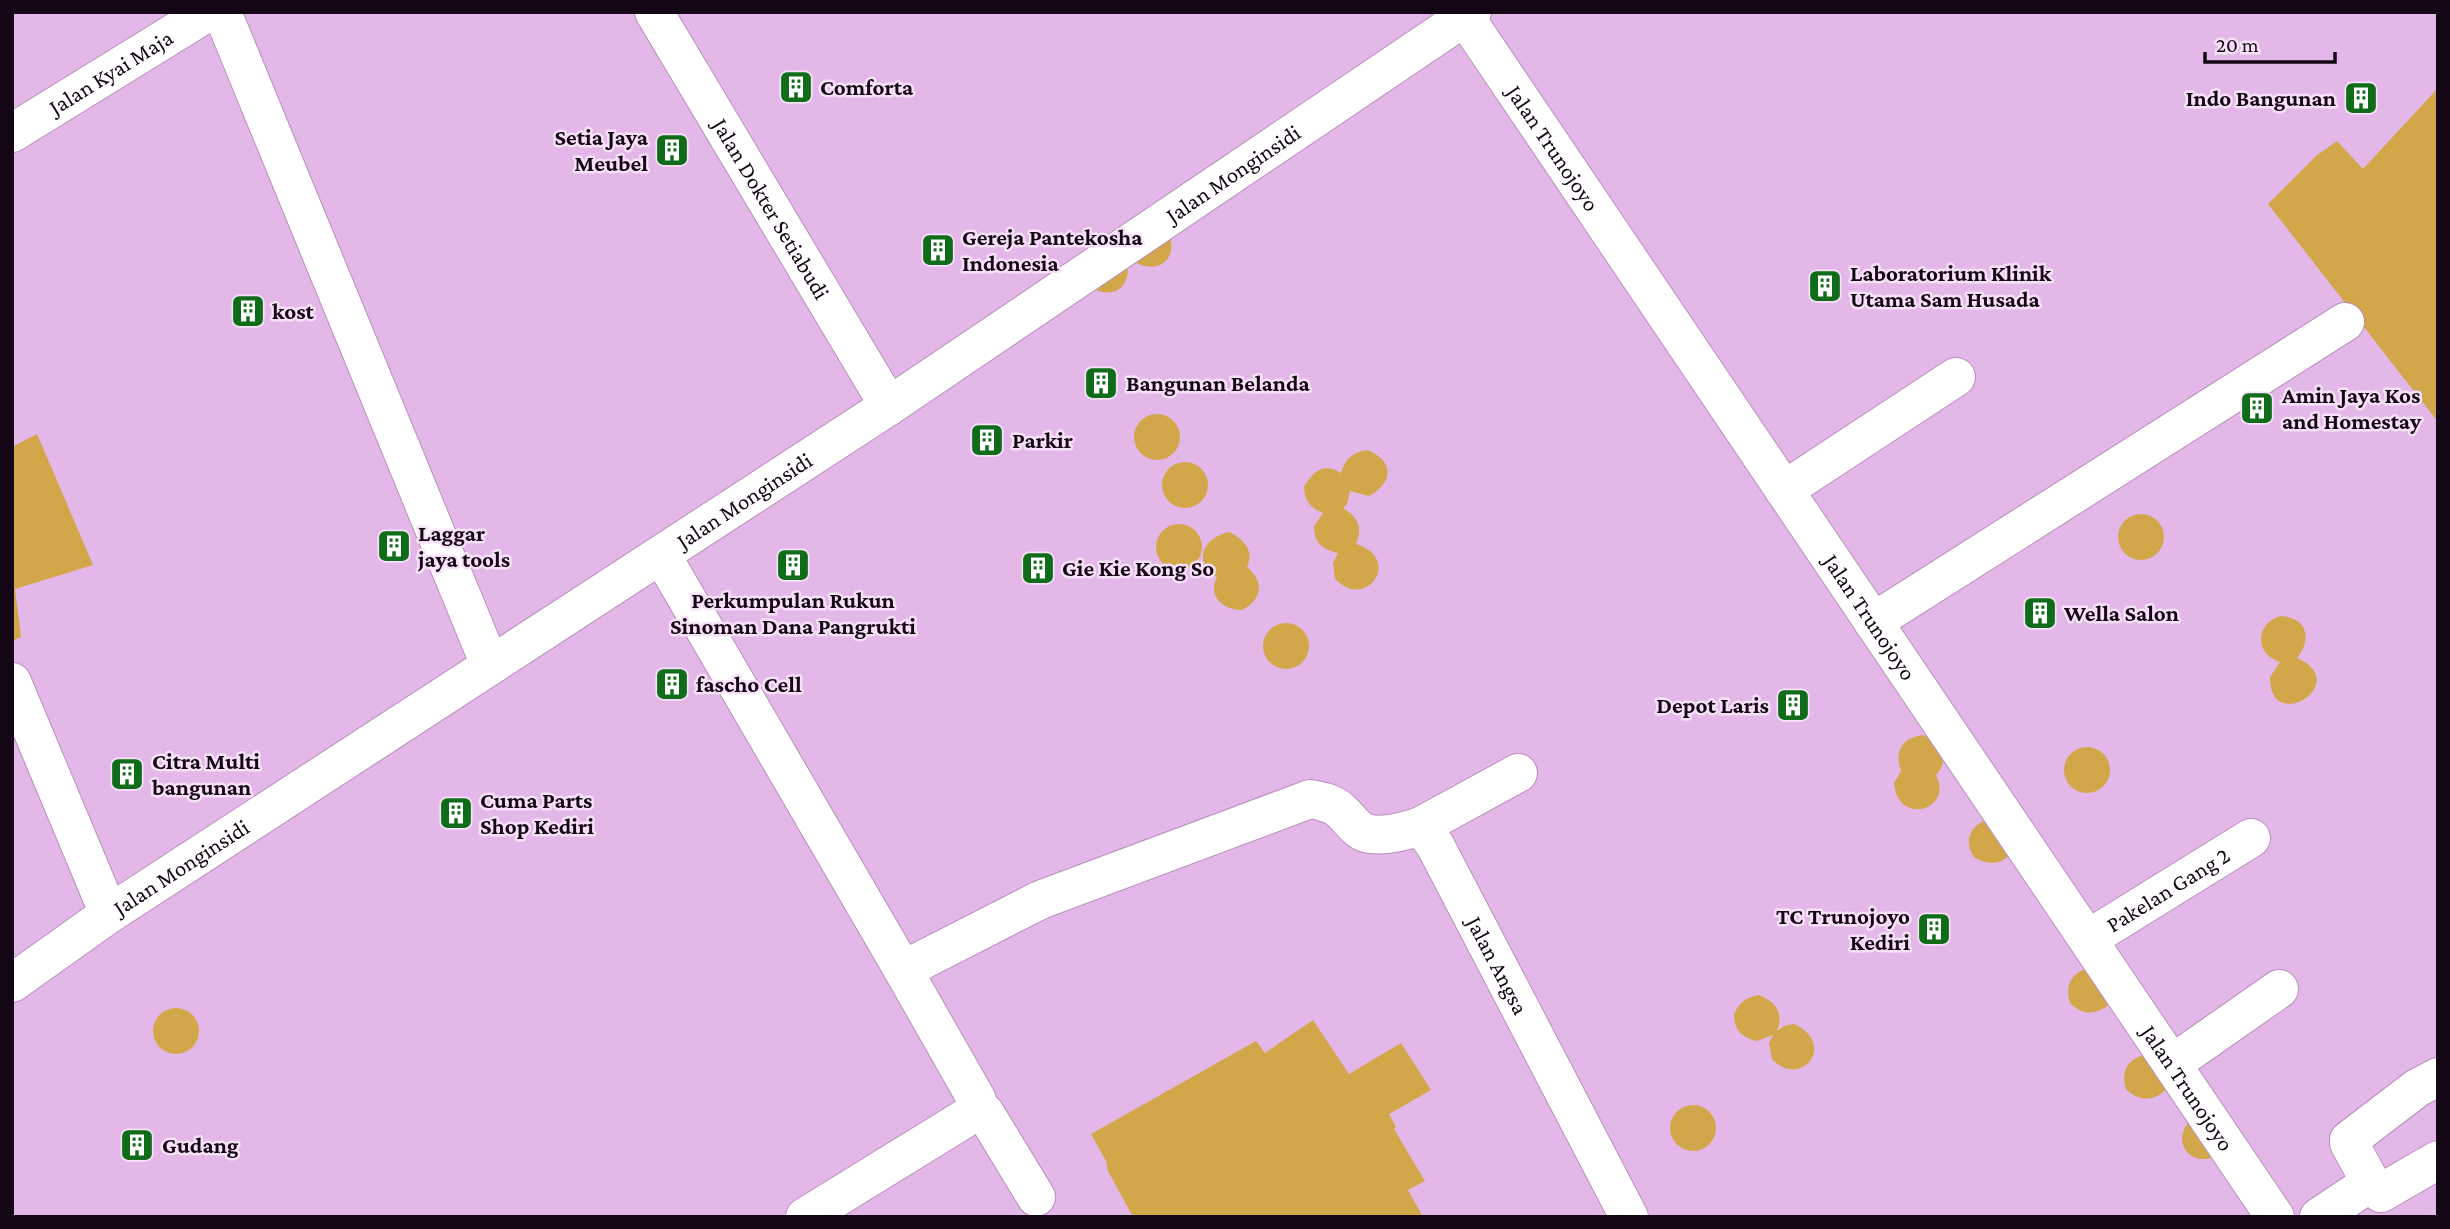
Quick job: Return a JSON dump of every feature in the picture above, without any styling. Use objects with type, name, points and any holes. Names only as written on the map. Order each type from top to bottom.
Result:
[{"type":"street","name":"Jalan Kyai Maja","points":[[12,133],[208,12]]},
{"type":"street","points":[[222,12],[490,665]]},
{"type":"street","name":"Jalan Dokter Setiabudi","points":[[654,12],[889,406]]},
{"type":"street","name":"Jalan Monginsidi","points":[[12,983],[109,914],[889,406],[1466,14]]},
{"type":"street","name":"Jalan Trunojoyo","points":[[1466,14],[2275,1217]]},
{"type":"street","points":[[1873,622],[2345,322]]},
{"type":"street","points":[[1784,490],[1956,377]]},
{"type":"street","points":[[662,556],[903,970],[977,1100],[979,1108],[985,1112],[1035,1197]]},
{"type":"street","points":[[12,682],[109,914]]},
{"type":"street","points":[[903,970],[1040,900],[1310,799],[1326,802],[1339,809],[1368,834],[1404,831],[1421,826],[1518,773]]},
{"type":"street","name":"Jalan Angsa","points":[[1421,826],[1435,845],[1629,1217]]},
{"type":"street","name":"Pakelan Gang 2","points":[[2088,939],[2250,838]]},
{"type":"street","points":[[2172,1065],[2279,989]]},
{"type":"street","points":[[2438,1077],[2417,1088],[2349,1140],[2372,1185],[2381,1193],[2438,1160]]},
{"type":"street","points":[[805,1217],[979,1108]]},
{"type":"street","points":[[2319,1217],[2367,1185],[2372,1185]]},
{"type":"shaded area","points":[[2438,88],[2438,422],[2268,204],[2316,156],[2337,141],[2363,169]]},
{"type":"shaded area","points":[[1167,230],[1171,248],[1165,262],[1151,267],[1133,261]]},
{"type":"shaded area","points":[[1128,265],[1125,281],[1117,290],[1104,292],[1089,286]]},
{"type":"shaded area","points":[[1157,414],[1173,421],[1180,437],[1173,453],[1157,460],[1141,453],[1134,437],[1141,421]]},
{"type":"shaded area","points":[[37,434],[93,565],[15,589],[21,637],[12,641],[12,447]]},
{"type":"shaded area","points":[[1367,450],[1382,460],[1388,472],[1386,478],[1383,485],[1369,496],[1350,491],[1347,504],[1343,508],[1358,523],[1356,544],[1370,551],[1377,560],[1378,570],[1375,579],[1368,586],[1347,588],[1335,579],[1333,563],[1338,553],[1323,547],[1317,541],[1314,526],[1323,513],[1309,503],[1304,487],[1315,473],[1324,468],[1341,473],[1350,457]]},
{"type":"shaded area","points":[[1185,462],[1201,469],[1208,485],[1201,501],[1185,508],[1169,501],[1162,485],[1169,469]]},
{"type":"shaded area","points":[[2141,514],[2157,521],[2164,537],[2157,553],[2141,560],[2125,553],[2118,537],[2125,521]]},
{"type":"shaded area","points":[[1179,524],[1195,531],[1202,547],[1195,563],[1179,570],[1163,563],[1156,547],[1163,531]]},
{"type":"shaded area","points":[[1229,532],[1239,538],[1249,550],[1247,567],[1259,585],[1254,601],[1242,610],[1229,608],[1219,601],[1214,590],[1217,577],[1209,571],[1203,557],[1207,545],[1213,539]]},
{"type":"shaded area","points":[[2281,616],[2302,625],[2305,644],[2297,658],[2312,668],[2317,680],[2313,691],[2293,704],[2282,702],[2273,694],[2270,677],[2280,662],[2266,652],[2261,639],[2266,625]]},
{"type":"shaded area","points":[[1286,623],[1302,630],[1309,646],[1302,662],[1286,669],[1270,662],[1263,646],[1270,630]]},
{"type":"shaded area","points":[[1922,735],[1938,746],[1943,763],[1936,775],[1940,787],[1938,797],[1932,805],[1914,809],[1905,805],[1898,797],[1894,783],[1901,771],[1901,747],[1909,739]]},
{"type":"shaded area","points":[[2087,747],[2103,754],[2110,770],[2103,786],[2087,793],[2071,786],[2064,770],[2071,754]]},
{"type":"shaded area","points":[[1993,818],[2010,855],[2001,861],[1989,863],[1975,858],[1969,838],[1979,823]]},
{"type":"shaded area","points":[[2093,967],[2110,1004],[2095,1012],[2085,1012],[2070,1003],[2069,984],[2075,975]]},
{"type":"shaded area","points":[[1759,995],[1777,1009],[1780,1019],[1777,1031],[1794,1024],[1807,1033],[1813,1042],[1814,1052],[1803,1067],[1783,1067],[1772,1059],[1769,1043],[1773,1035],[1757,1041],[1737,1029],[1734,1014],[1736,1010],[1747,999]]},
{"type":"shaded area","points":[[176,1008],[192,1015],[199,1031],[192,1047],[176,1054],[160,1047],[153,1031],[160,1015]]},
{"type":"shaded area","points":[[1313,1020],[1349,1074],[1401,1043],[1431,1090],[1389,1114],[1396,1127],[1394,1129],[1425,1181],[1408,1190],[1423,1217],[1133,1217],[1091,1134],[1256,1041],[1265,1053]]},
{"type":"shaded area","points":[[2149,1054],[2170,1083],[2156,1097],[2138,1097],[2126,1089],[2125,1070],[2131,1061]]},
{"type":"shaded area","points":[[1693,1105],[1709,1112],[1716,1128],[1709,1144],[1693,1151],[1677,1144],[1670,1128],[1677,1112]]},
{"type":"shaded area","points":[[2196,1115],[2216,1156],[2198,1158],[2185,1149],[2182,1142],[2183,1133]]},
{"type":"place","name":"Comforta","points":[[796,87]]},
{"type":"place","name":"Indo Bangunan","points":[[2361,98]]},
{"type":"place","name":"Setia Jaya Meubel","points":[[672,150]]},
{"type":"place","name":"Gereja Pantekosha Indonesia","points":[[938,250]]},
{"type":"place","name":"Laboratorium Klinik Utama Sam Husada","points":[[1825,286]]},
{"type":"place","name":"kost","points":[[248,311]]},
{"type":"place","name":"Bangunan Belanda","points":[[1101,383]]},
{"type":"place","name":"Amin Jaya Kos and Homestay","points":[[2257,408]]},
{"type":"place","name":"Parkir","points":[[987,440]]},
{"type":"place","name":"Laggar jaya tools","points":[[394,546]]},
{"type":"place","name":"Perkumpulan Rukun Sinoman Dana Pangrukti","points":[[793,565]]},
{"type":"place","name":"Gie Kie Kong So","points":[[1038,568]]},
{"type":"place","name":"Wella Salon","points":[[2040,613]]},
{"type":"place","name":"fascho Cell","points":[[672,684]]},
{"type":"place","name":"Depot Laris","points":[[1793,705]]},
{"type":"place","name":"Citra Multi bangunan","points":[[127,774]]},
{"type":"place","name":"Cuma Parts Shop Kediri","points":[[456,813]]},
{"type":"place","name":"TC Trunojoyo Kediri","points":[[1934,929]]},
{"type":"place","name":"Gudang","points":[[137,1145]]}]
